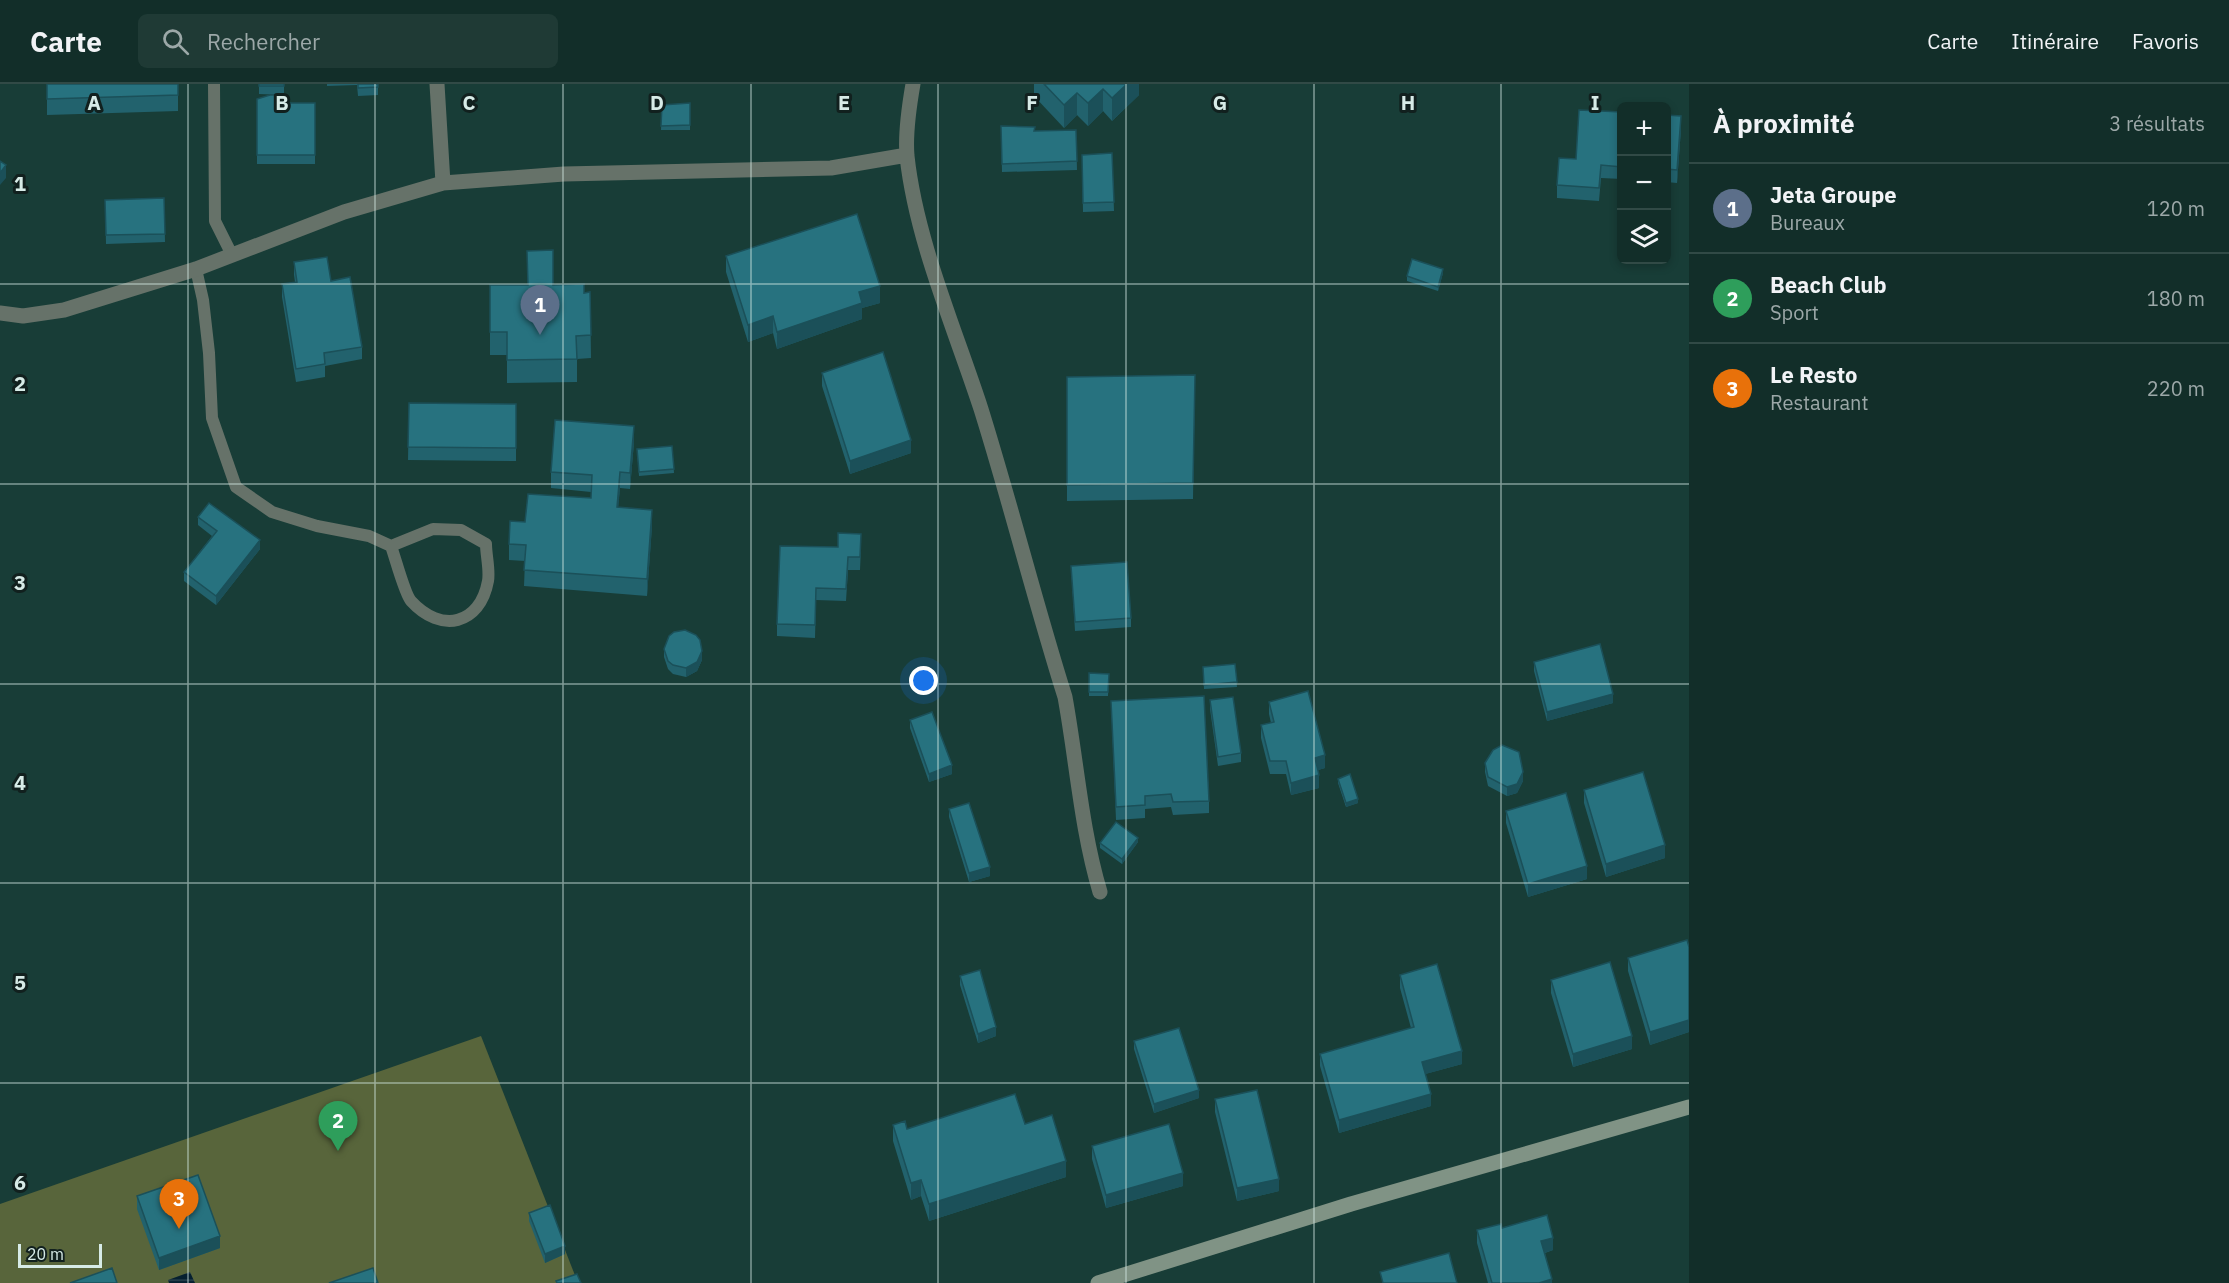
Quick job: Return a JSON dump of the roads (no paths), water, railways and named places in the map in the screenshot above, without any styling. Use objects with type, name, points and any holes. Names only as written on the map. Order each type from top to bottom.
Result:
[{"type":"main road","points":[[1098,1283],[1351,1204],[1689,1107]]},
{"type":"street","points":[[437,84],[443,183]]},
{"type":"street","points":[[913,84],[909,108],[907,155],[915,199],[927,246],[981,410],[1065,697],[1089,856],[1100,892]]},
{"type":"street","points":[[0,313],[23,316],[64,310],[196,269],[344,212],[443,183],[564,174],[831,168],[907,155]]},
{"type":"lane","points":[[214,84],[215,221],[232,255]]},
{"type":"lane","points":[[196,269],[203,300],[209,353],[212,418],[237,487],[272,512],[317,526],[369,536],[391,546],[410,600],[435,620],[458,621],[477,607],[488,580],[486,544],[460,530],[433,529],[391,546]]},
{"type":"water","points":[[190,1272],[195,1283],[169,1283],[168,1280]]},
{"type":"place","name":"Jeta Groupe","points":[[540,335]]},
{"type":"place","name":"Beach Club","points":[[338,1151]]},
{"type":"place","name":"Le Resto","points":[[179,1229]]}]
